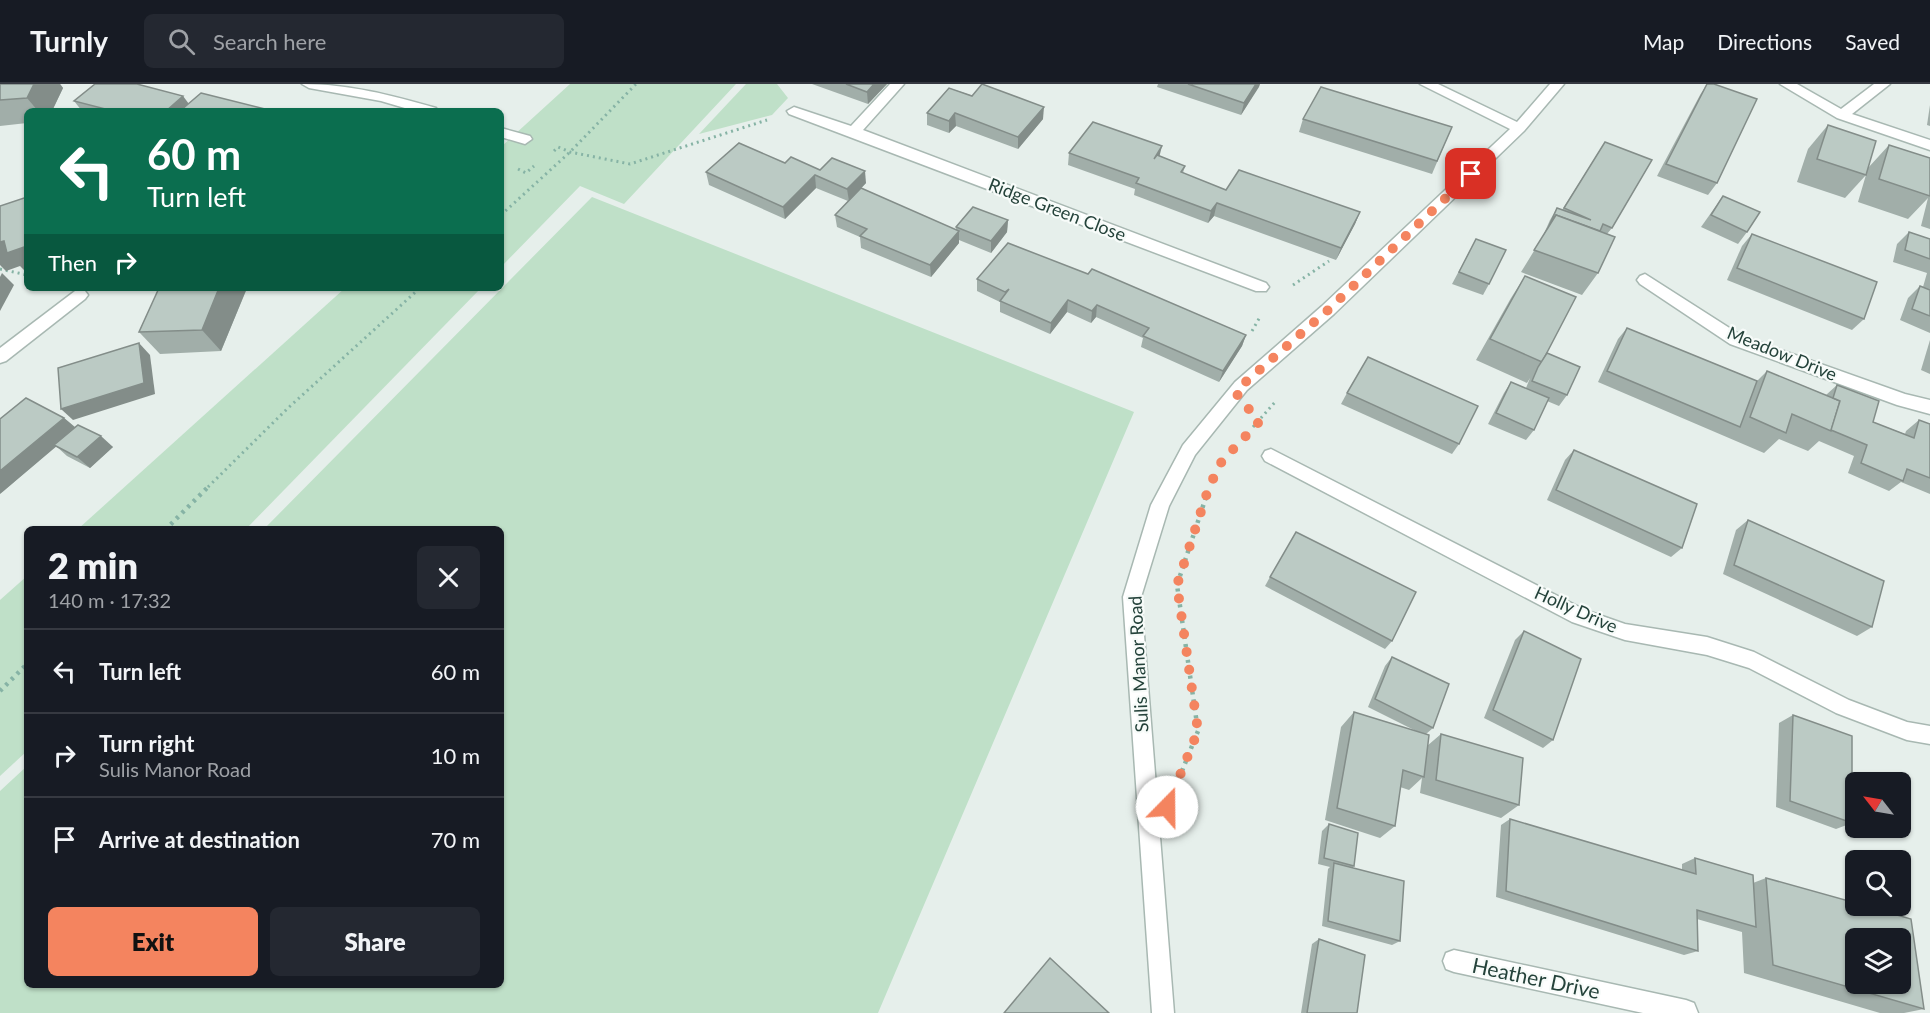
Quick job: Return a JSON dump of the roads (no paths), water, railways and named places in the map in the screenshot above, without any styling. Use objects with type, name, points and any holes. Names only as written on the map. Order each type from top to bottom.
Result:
[{"type":"street","points":[[309,84],[382,97],[420,108]]},
{"type":"street","points":[[854,132],[897,84]]},
{"type":"street","points":[[1427,84],[1520,128]]},
{"type":"street","name":"Sulis Manor Road","points":[[1163,1013],[1132,597],[1160,505],[1188,450],[1238,389],[1328,310],[1520,128],[1557,84]]},
{"type":"street","points":[[1788,84],[1842,115],[1930,145]]},
{"type":"street","points":[[1842,115],[1883,84]]},
{"type":"street","name":"Ridge Green Close","points":[[794,111],[1261,287]]},
{"type":"street","points":[[504,133],[525,139]]},
{"type":"street","name":"Meadow Drive","points":[[1645,280],[1736,340],[1903,400],[1930,407]]},
{"type":"street","points":[[0,357],[80,295]]},
{"type":"street","name":"Holly Drive","points":[[1272,456],[1579,616],[1625,632],[1707,645],[1754,661],[1843,707],[1907,731],[1930,735]]},
{"type":"street","name":"Heather Drive","points":[[1454,961],[1687,1013]]}]
